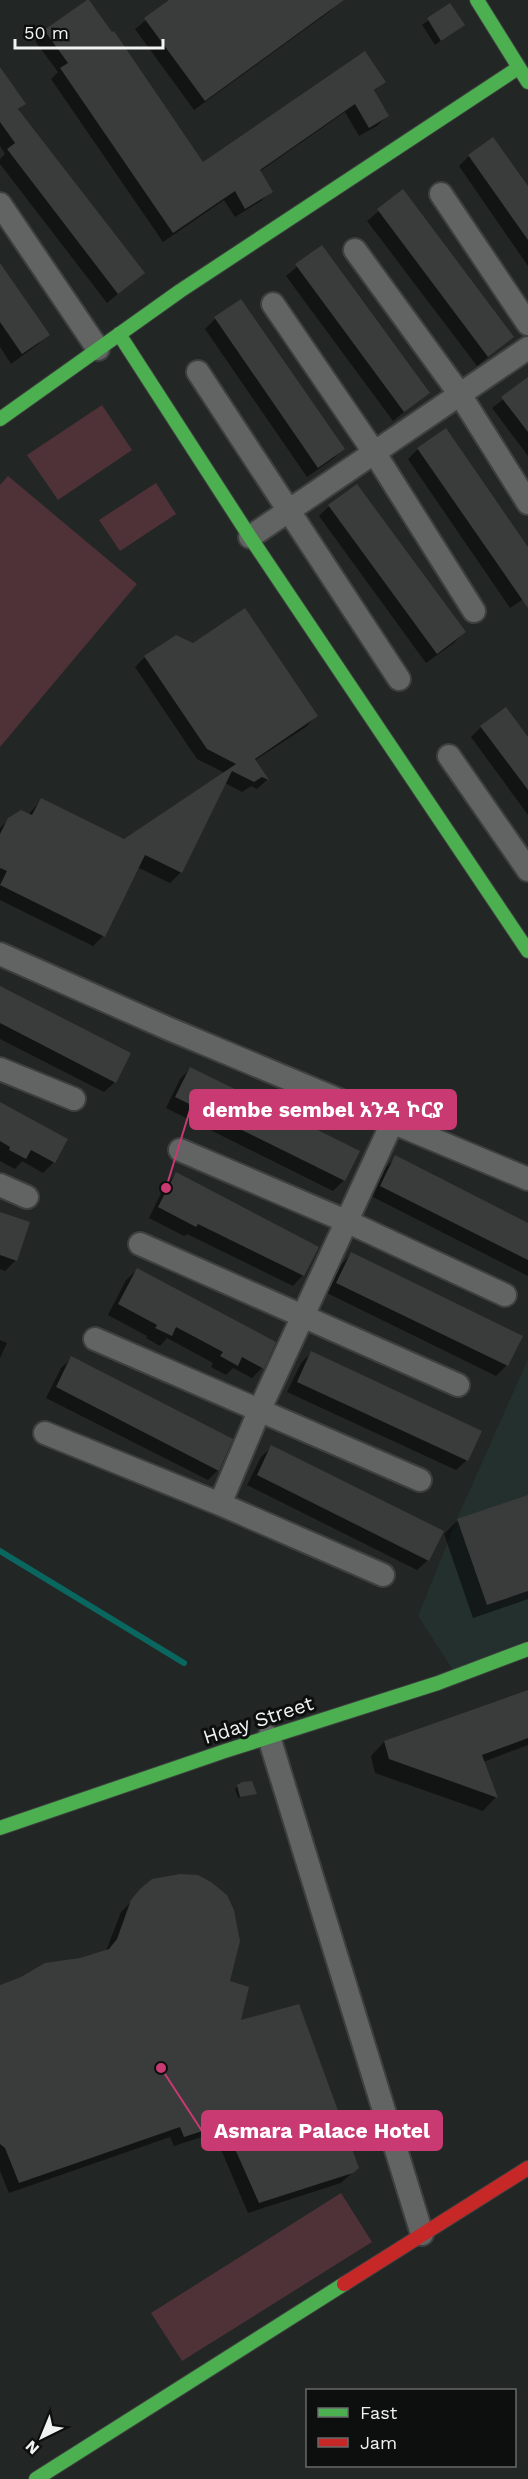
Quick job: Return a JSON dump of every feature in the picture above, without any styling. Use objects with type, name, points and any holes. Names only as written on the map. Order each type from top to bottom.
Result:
[{"type":"street","points":[[477,0],[528,82]]},
{"type":"street","points":[[3,408],[98,349],[180,291],[518,68]]},
{"type":"street","points":[[441,194],[528,324]]},
{"type":"street","points":[[0,204],[98,349]]},
{"type":"street","points":[[355,250],[459,393],[528,503]]},
{"type":"street","points":[[273,304],[374,452],[474,611]]},
{"type":"street","points":[[119,334],[250,537],[526,943]]},
{"type":"street","points":[[250,537],[528,348]]},
{"type":"street","points":[[198,372],[399,679]]},
{"type":"street","points":[[448,756],[528,870]]},
{"type":"street","points":[[0,954],[166,1028],[528,1179]]},
{"type":"street","points":[[0,1069],[74,1100]]},
{"type":"street","points":[[220,1504],[260,1409],[392,1123]]},
{"type":"street","points":[[180,1150],[348,1222],[505,1295]]},
{"type":"street","points":[[0,1185],[27,1197]]},
{"type":"street","points":[[140,1244],[458,1385]]},
{"type":"street","points":[[95,1340],[260,1409],[420,1480]]},
{"type":"street","points":[[45,1432],[220,1504],[383,1575]]},
{"type":"street","name":"Hday Street","points":[[0,1828],[269,1737],[438,1683],[528,1649]]},
{"type":"street","points":[[269,1737],[422,2234]]},
{"type":"street","points":[[48,2476],[528,2168]]},
{"type":"shaded area","points":[[102,405],[132,450],[58,500],[27,455]]},
{"type":"shaded area","points":[[8,476],[137,584],[0,747],[0,485]]},
{"type":"shaded area","points":[[156,483],[176,514],[120,551],[99,520]]},
{"type":"shaded area","points":[[528,1359],[528,1640],[453,1670],[418,1616],[457,1519]]},
{"type":"shaded area","points":[[341,2193],[372,2242],[182,2361],[151,2313]]},
{"type":"building","points":[[87,0],[112,32],[114,31],[203,162],[365,51],[386,82],[374,90],[389,116],[369,128],[355,104],[260,170],[273,192],[245,209],[235,191],[173,233],[60,68],[68,63],[44,30]]},
{"type":"building","points":[[169,0],[344,0],[205,101],[144,18]]},
{"type":"building","points":[[450,3],[465,25],[441,41],[427,18]]},
{"type":"building","points":[[0,67],[26,104],[18,109],[145,273],[118,294],[7,149],[15,143],[0,122]]},
{"type":"building","points":[[493,137],[528,186],[528,240],[468,155]]},
{"type":"building","points":[[403,189],[514,337],[488,357],[377,209]]},
{"type":"building","points":[[322,245],[430,393],[404,412],[295,264]]},
{"type":"building","points":[[0,263],[50,335],[22,354],[0,322]]},
{"type":"building","points":[[241,299],[345,449],[318,468],[214,317]]},
{"type":"building","points":[[528,377],[528,432],[501,397]]},
{"type":"building","points":[[446,428],[528,547],[528,608],[417,448]]},
{"type":"building","points":[[357,484],[466,632],[437,654],[328,505]]},
{"type":"building","points":[[245,608],[318,716],[255,759],[269,780],[262,777],[254,782],[232,771],[182,873],[145,855],[105,937],[0,885],[7,871],[0,868],[0,834],[8,818],[21,810],[32,815],[41,798],[124,839],[236,764],[207,749],[144,656],[176,635],[193,643]]},
{"type":"building","points":[[506,707],[528,737],[528,790],[480,726]]},
{"type":"building","points":[[0,986],[131,1053],[116,1083],[0,1023]]},
{"type":"building","points":[[190,1067],[360,1151],[345,1181],[175,1097]]},
{"type":"building","points":[[0,1102],[68,1139],[55,1163],[31,1150],[26,1159],[9,1150],[10,1147],[0,1141]]},
{"type":"building","points":[[395,1155],[528,1223],[528,1260],[380,1186]]},
{"type":"building","points":[[176,1172],[319,1247],[304,1276],[198,1224],[196,1227],[158,1207]]},
{"type":"building","points":[[0,1212],[30,1222],[17,1261],[0,1255]]},
{"type":"building","points":[[351,1252],[523,1336],[508,1366],[336,1283]]},
{"type":"building","points":[[137,1268],[276,1342],[264,1369],[242,1357],[238,1366],[220,1356],[223,1352],[176,1327],[172,1336],[155,1328],[157,1325],[118,1304]]},
{"type":"building","points":[[311,1351],[482,1431],[468,1461],[297,1382]]},
{"type":"building","points":[[71,1356],[233,1439],[219,1471],[56,1387]]},
{"type":"building","points":[[271,1445],[444,1531],[429,1561],[257,1475]]},
{"type":"building","points":[[528,1495],[528,1591],[487,1605],[457,1519]]},
{"type":"building","points":[[528,1690],[528,1738],[482,1755],[498,1798],[389,1759],[384,1741]]},
{"type":"building","points":[[252,1781],[257,1794],[240,1797],[237,1785]]},
{"type":"building","points":[[180,1874],[198,1875],[211,1882],[227,1895],[234,1910],[240,1941],[230,1981],[249,1987],[241,2020],[299,2004],[359,2168],[353,2173],[259,2203],[224,2124],[184,2137],[180,2127],[19,2183],[5,2148],[0,2144],[0,1985],[21,1977],[45,1963],[80,1958],[109,1949],[117,1939],[131,1900],[140,1889],[152,1879]]},
{"type":"waterway","points":[[0,1551],[184,1663]]},
{"type":"traffic: fast","points":[[477,0],[528,82]]},
{"type":"traffic: fast","points":[[0,419],[180,291],[518,68]]},
{"type":"traffic: fast","points":[[119,334],[250,537],[528,951]]},
{"type":"traffic: fast","points":[[0,1828],[225,1751],[438,1683],[528,1649]]},
{"type":"traffic: fast","points":[[36,2479],[344,2284]]},
{"type":"traffic: jam","points":[[344,2284],[528,2168]]},
{"type":"place","name":"dembe sembel አንዳ ኮርያ","points":[[166,1188]]},
{"type":"place","name":"Asmara Palace Hotel","points":[[161,2068]]}]
